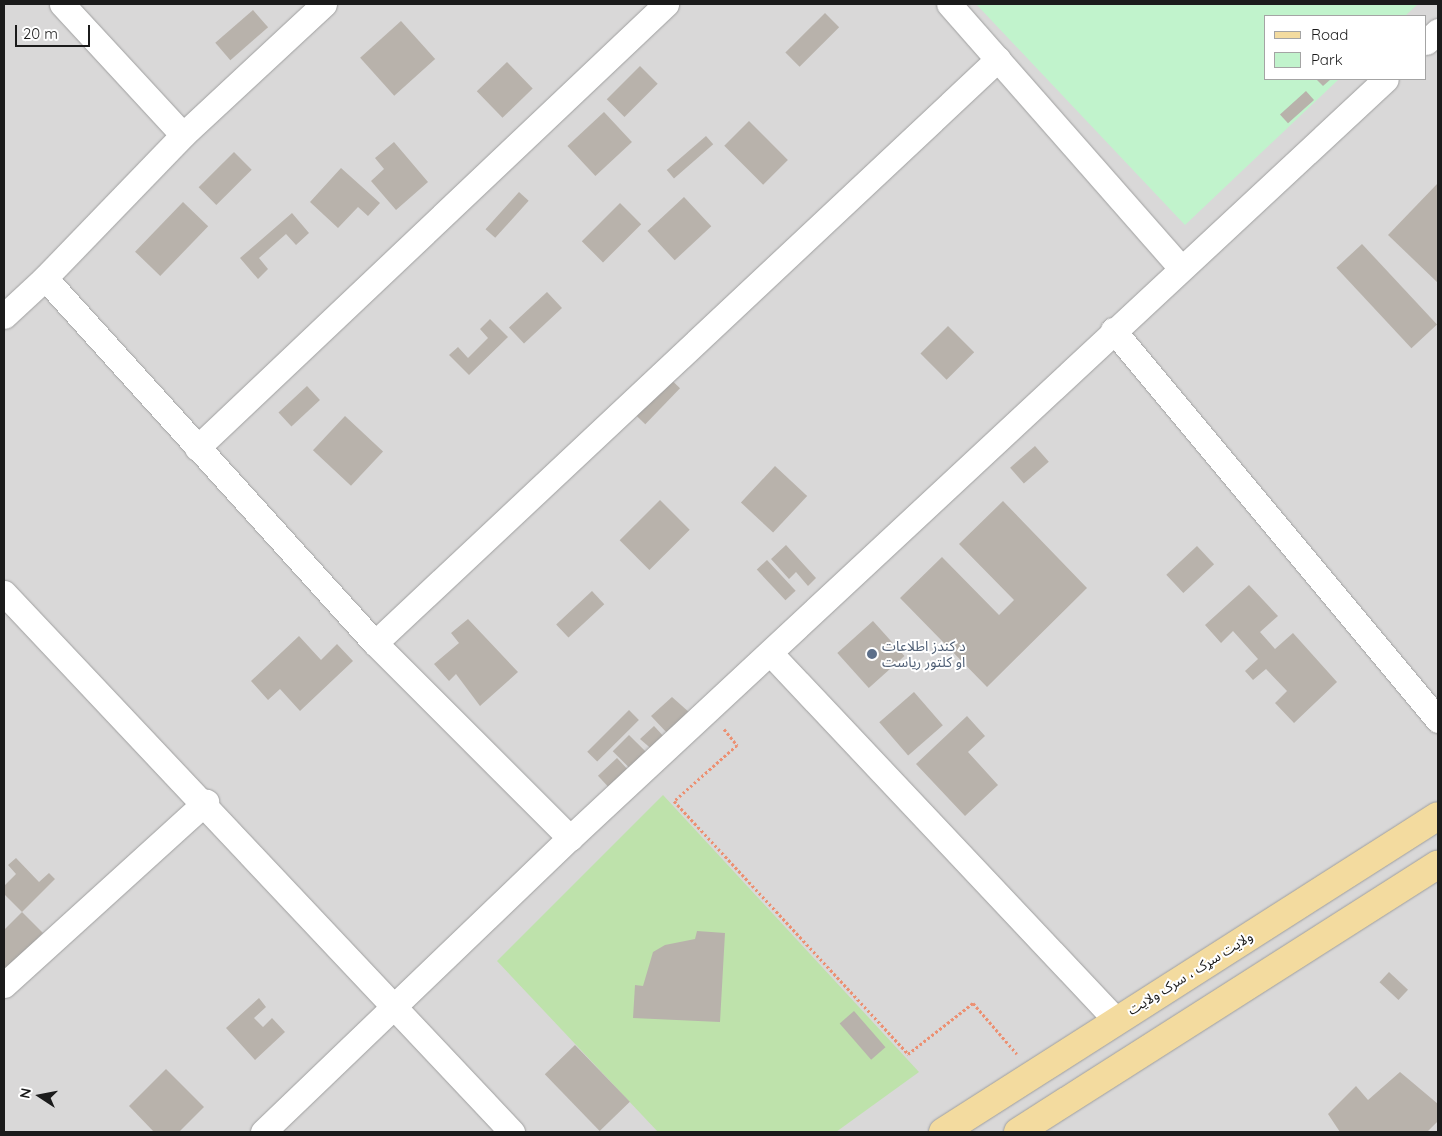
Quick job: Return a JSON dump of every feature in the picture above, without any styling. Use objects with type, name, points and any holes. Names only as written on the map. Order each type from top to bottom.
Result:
[{"type":"main road","name":"ولایت سړک ، سرک ولایت","points":[[943,1132],[1438,816]]},
{"type":"main road","points":[[1018,1132],[1438,864]]},
{"type":"street","points":[[62,4],[183,135]]},
{"type":"street","points":[[4,316],[45,278],[183,135],[324,4]]},
{"type":"street","points":[[197,448],[666,4]]},
{"type":"street","points":[[949,4],[1180,267]]},
{"type":"street","points":[[1427,41],[1438,31]]},
{"type":"street","points":[[375,643],[998,59]]},
{"type":"street","points":[[263,1132],[570,838],[772,655],[1180,267],[1385,80]]},
{"type":"street","points":[[45,278],[375,643],[570,838]]},
{"type":"street","points":[[1113,330],[1438,720]]},
{"type":"street","points":[[9,609],[206,802],[393,1009],[512,1132]]},
{"type":"street","points":[[772,655],[1116,1020]]},
{"type":"street","points":[[4,985],[206,802]]},
{"type":"path","points":[[709,712],[737,745],[674,801],[908,1054],[973,1003],[1034,1074]]},
{"type":"shaded area","points":[[4,4],[1438,4],[1438,1132],[4,1132]]},
{"type":"green space","points":[[976,4],[1418,4],[1406,15],[1264,15],[1264,80],[1338,80],[1185,225]]},
{"type":"green space","points":[[663,795],[919,1072],[836,1132],[658,1132],[497,961]]},
{"type":"building","points":[[253,10],[268,27],[230,60],[215,43]]},
{"type":"building","points":[[825,13],[839,27],[800,67],[785,53]]},
{"type":"building","points":[[401,21],[435,59],[394,96],[360,58]]},
{"type":"building","points":[[507,62],[533,89],[502,118],[477,91]]},
{"type":"building","points":[[640,66],[658,84],[624,117],[607,99]]},
{"type":"building","points":[[1317,80],[1330,80],[1323,86]]},
{"type":"building","points":[[1306,91],[1314,100],[1288,123],[1280,114]]},
{"type":"building","points":[[604,112],[632,142],[595,176],[567,146]]},
{"type":"building","points":[[749,121],[788,160],[763,185],[724,146]]},
{"type":"building","points":[[706,136],[713,144],[674,178],[667,170]]},
{"type":"building","points":[[394,142],[428,182],[396,210],[371,181],[384,169],[375,158]]},
{"type":"building","points":[[234,152],[252,170],[216,205],[199,187]]},
{"type":"building","points":[[341,168],[380,203],[368,216],[358,207],[338,228],[310,202]]},
{"type":"building","points":[[1438,183],[1438,283],[1388,235]]},
{"type":"building","points":[[519,192],[529,201],[495,238],[486,229]]},
{"type":"building","points":[[684,197],[711,226],[675,260],[647,231]]},
{"type":"building","points":[[183,202],[208,226],[160,276],[135,252]]},
{"type":"building","points":[[620,203],[641,224],[603,262],[582,241]]},
{"type":"building","points":[[292,213],[309,233],[296,245],[286,234],[259,258],[268,269],[258,279],[240,258]]},
{"type":"building","points":[[1362,244],[1437,324],[1411,348],[1336,268]]},
{"type":"building","points":[[547,292],[562,308],[524,344],[509,327]]},
{"type":"building","points":[[490,319],[508,337],[469,375],[449,355],[458,347],[468,358],[488,338],[480,329]]},
{"type":"building","points":[[948,326],[974,352],[947,380],[920,354]]},
{"type":"building","points":[[657,366],[680,388],[645,424],[622,402]]},
{"type":"building","points":[[307,386],[320,400],[291,426],[278,413]]},
{"type":"building","points":[[345,416],[383,451],[351,486],[313,450]]},
{"type":"building","points":[[1035,446],[1049,462],[1024,483],[1010,468]]},
{"type":"building","points":[[775,466],[807,496],[773,533],[741,503]]},
{"type":"building","points":[[660,500],[690,530],[649,570],[620,540]]},
{"type":"building","points":[[1003,501],[1087,588],[987,687],[900,598],[942,557],[999,615],[1014,600],[959,544]]},
{"type":"building","points":[[786,545],[816,578],[808,586],[796,572],[789,579],[771,559]]},
{"type":"building","points":[[1197,546],[1214,564],[1183,593],[1166,575]]},
{"type":"building","points":[[767,560],[796,591],[785,600],[757,570]]},
{"type":"building","points":[[1249,585],[1278,616],[1260,632],[1275,649],[1293,633],[1337,682],[1294,723],[1275,703],[1287,691],[1266,669],[1253,680],[1245,671],[1258,659],[1233,631],[1221,643],[1205,625]]},
{"type":"building","points":[[592,591],[604,604],[568,638],[556,624]]},
{"type":"building","points":[[468,619],[518,672],[480,706],[456,674],[449,681],[434,664],[459,643],[451,633]]},
{"type":"building","points":[[873,621],[904,656],[869,688],[837,653]]},
{"type":"building","points":[[299,636],[321,660],[337,644],[353,661],[300,711],[280,689],[268,700],[251,681]]},
{"type":"building","points":[[914,692],[943,725],[908,755],[879,722]]},
{"type":"building","points":[[672,697],[690,713],[669,735],[651,716]]},
{"type":"building","points":[[629,710],[639,720],[597,762],[587,752]]},
{"type":"building","points":[[967,716],[985,736],[968,752],[998,785],[965,816],[916,764]]},
{"type":"building","points":[[654,726],[667,740],[655,752],[640,739]]},
{"type":"building","points":[[629,735],[648,754],[632,770],[613,751]]},
{"type":"building","points":[[617,758],[630,772],[611,790],[598,776]]},
{"type":"building","points":[[16,858],[39,882],[49,873],[55,879],[22,912],[4,894],[4,886],[16,874],[8,865]]},
{"type":"building","points":[[22,912],[43,933],[4,972],[4,930]]},
{"type":"building","points":[[697,931],[725,933],[720,1022],[633,1018],[635,985],[643,986],[653,952],[665,945],[695,939]]},
{"type":"building","points":[[1389,972],[1408,990],[1398,1000],[1379,982]]},
{"type":"building","points":[[259,998],[266,1007],[254,1018],[263,1027],[272,1018],[285,1032],[255,1060],[226,1028]]},
{"type":"building","points":[[854,1011],[885,1047],[871,1060],[840,1023]]},
{"type":"building","points":[[575,1045],[630,1102],[600,1131],[545,1074]]},
{"type":"building","points":[[166,1069],[204,1107],[179,1132],[154,1132],[129,1106]]},
{"type":"building","points":[[1400,1072],[1438,1104],[1438,1121],[1427,1132],[1340,1132],[1328,1114],[1356,1086],[1368,1100]]},
{"type":"place","name":"د کندز اطلاعات او کلتور ریاست","points":[[872,654]]}]
